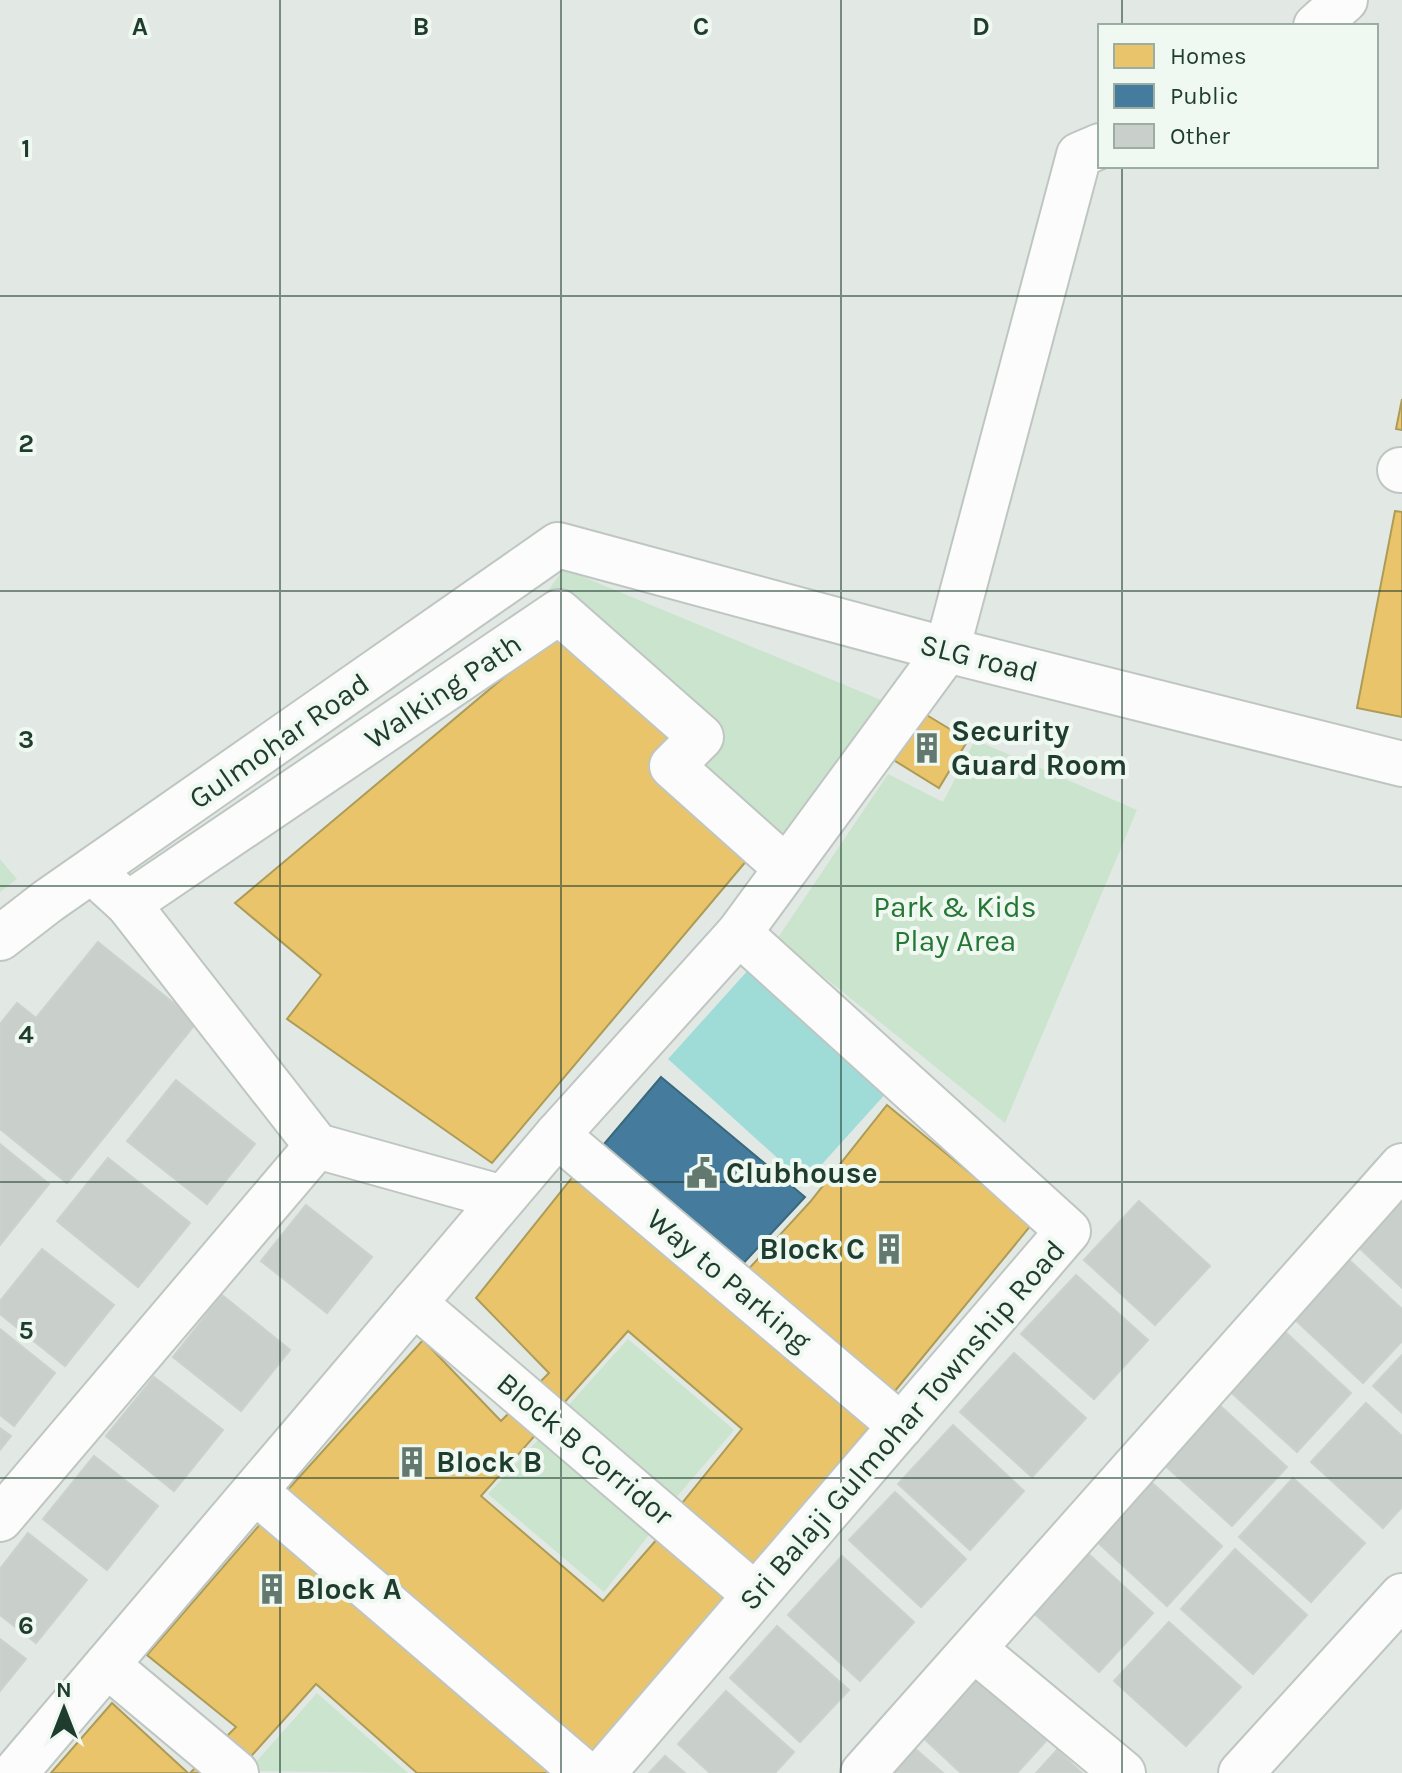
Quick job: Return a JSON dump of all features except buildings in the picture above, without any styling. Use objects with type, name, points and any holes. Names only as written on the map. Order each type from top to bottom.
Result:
[{"type":"street","points":[[1318,24],[1345,0]]},
{"type":"street","points":[[15,1773],[557,1135],[739,933],[947,650],[1079,155],[1098,147]]},
{"type":"street","name":"SLG road","points":[[558,545],[947,650],[1402,764]]},
{"type":"street","name":"Gulmohar Road","points":[[0,938],[558,545]]},
{"type":"street","name":"Walking Path","points":[[128,904],[559,612],[701,737],[672,766],[786,868]]},
{"type":"street","points":[[93,871],[128,904],[317,1146],[503,1198]]},
{"type":"street","name":"Sri Balaji Gulmohar Township Road","points":[[603,1773],[1068,1231],[739,933]]},
{"type":"street","name":"Way to Parking","points":[[557,1135],[901,1426]]},
{"type":"street","points":[[0,1519],[317,1146]]},
{"type":"street","points":[[863,1773],[1402,1166]]},
{"type":"street","name":"Block B Corridor","points":[[414,1303],[755,1595]]},
{"type":"street","points":[[255,1491],[584,1773]]},
{"type":"street","points":[[1241,1773],[1402,1596]]},
{"type":"street","points":[[975,1650],[1123,1773]]},
{"type":"street","points":[[107,1665],[236,1773]]},
{"type":"green space","points":[[564,569],[881,700],[774,848],[688,767],[714,739],[546,593]]},
{"type":"green space","name":"Park & Kids Play Area","points":[[975,740],[1137,810],[1005,1123],[777,939],[888,774],[943,802]]},
{"type":"green space","points":[[0,859],[17,879],[0,892]]},
{"type":"green space","points":[[628,1339],[734,1430],[668,1507],[558,1417]]},
{"type":"green space","points":[[549,1428],[659,1522],[604,1592],[488,1494]]},
{"type":"green space","points":[[317,1693],[408,1773],[248,1771]]},
{"type":"water","points":[[750,968],[888,1091],[805,1183],[668,1059]]},
{"type":"place","name":"Security Guard Room","points":[[927,748]]},
{"type":"place","name":"Clubhouse","points":[[702,1173]]},
{"type":"place","name":"Block C","points":[[889,1249]]},
{"type":"place","name":"Block B","points":[[412,1462]]},
{"type":"place","name":"Block A","points":[[272,1589]]}]
